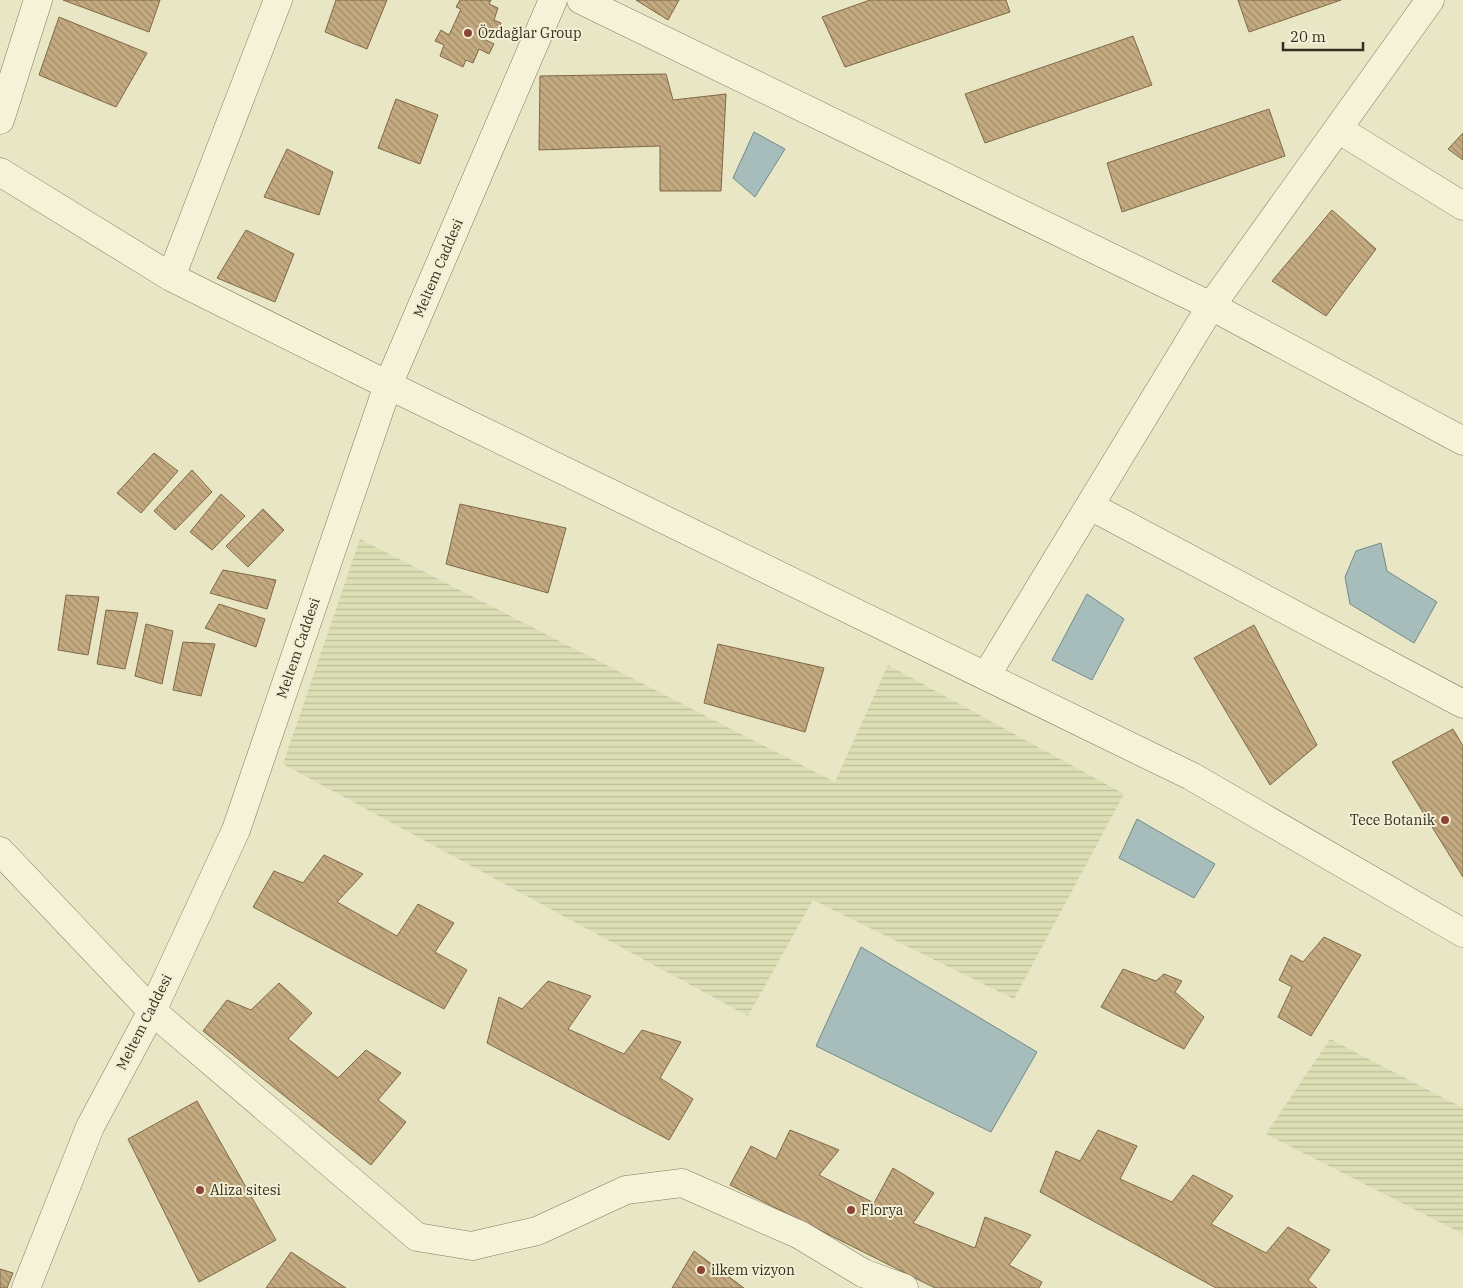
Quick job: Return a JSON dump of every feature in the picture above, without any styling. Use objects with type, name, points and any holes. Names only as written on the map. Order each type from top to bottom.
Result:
[{"type":"street","points":[[0,120],[38,0]]},
{"type":"street","points":[[171,277],[278,0]]},
{"type":"street","name":"Meltem Caddesi","points":[[26,1288],[90,1127],[152,1011],[236,830],[388,384],[553,0]]},
{"type":"street","points":[[581,0],[1211,306],[1463,441]]},
{"type":"street","points":[[986,676],[1211,306],[1430,0]]},
{"type":"street","points":[[1338,129],[1463,206]]},
{"type":"street","points":[[0,172],[171,277],[1191,776],[1463,933]]},
{"type":"street","points":[[1090,506],[1463,704]]},
{"type":"street","points":[[0,851],[152,1011],[418,1237],[472,1246],[536,1231],[626,1190],[682,1183],[800,1235],[859,1280],[904,1288]]},
{"type":"green space","points":[[360,539],[835,782],[888,665],[1124,794],[1014,999],[813,900],[748,1016],[283,764]]},
{"type":"green space","points":[[1330,1039],[1463,1108],[1463,1234],[1266,1134]]},
{"type":"shaded area","points":[[754,132],[785,149],[755,197],[733,178]]},
{"type":"shaded area","points":[[1381,543],[1387,571],[1437,602],[1414,643],[1350,604],[1345,577],[1356,551]]},
{"type":"shaded area","points":[[1087,594],[1124,619],[1092,680],[1052,660]]},
{"type":"shaded area","points":[[1137,819],[1215,864],[1194,898],[1119,858]]},
{"type":"shaded area","points":[[861,947],[1037,1052],[991,1132],[816,1046]]},
{"type":"building","points":[[63,0],[160,0],[149,32]]},
{"type":"building","points":[[336,0],[387,0],[367,49],[325,32]]},
{"type":"building","name":"Özdağlar Group","points":[[460,0],[491,0],[489,4],[498,8],[494,20],[501,23],[497,34],[487,31],[484,39],[494,44],[489,54],[479,49],[473,63],[466,60],[463,67],[440,56],[444,45],[435,41],[441,30],[449,35],[461,9],[456,7]]},
{"type":"building","points":[[636,0],[679,0],[668,20]]},
{"type":"building","points":[[870,0],[1006,0],[1010,12],[845,67],[822,17]]},
{"type":"building","points":[[1238,0],[1341,0],[1249,32]]},
{"type":"building","points":[[59,17],[147,53],[116,107],[39,75]]},
{"type":"building","points":[[1133,36],[1152,85],[985,143],[965,94]]},
{"type":"building","points":[[666,74],[673,100],[726,94],[721,191],[660,191],[660,146],[539,150],[540,76]]},
{"type":"building","points":[[396,99],[438,115],[420,164],[378,148]]},
{"type":"building","points":[[1269,109],[1285,156],[1122,212],[1107,163]]},
{"type":"building","points":[[1463,133],[1463,160],[1448,149]]},
{"type":"building","points":[[287,149],[333,172],[319,215],[264,197]]},
{"type":"building","points":[[1332,210],[1376,249],[1326,316],[1272,281]]},
{"type":"building","points":[[246,230],[294,254],[275,302],[217,278]]},
{"type":"building","points":[[154,453],[178,471],[141,513],[117,493]]},
{"type":"building","points":[[192,470],[212,492],[175,530],[154,511]]},
{"type":"building","points":[[221,494],[245,516],[212,550],[190,532]]},
{"type":"building","points":[[460,504],[566,528],[548,593],[446,564]]},
{"type":"building","points":[[263,509],[284,530],[248,567],[226,546]]},
{"type":"building","points":[[223,570],[276,580],[267,609],[210,593]]},
{"type":"building","points":[[66,595],[99,597],[88,655],[58,650]]},
{"type":"building","points":[[219,604],[265,619],[256,647],[205,628]]},
{"type":"building","points":[[106,610],[138,613],[125,669],[97,664]]},
{"type":"building","points":[[146,624],[173,631],[162,684],[135,676]]},
{"type":"building","points":[[1254,625],[1317,745],[1270,785],[1194,658]]},
{"type":"building","points":[[183,642],[215,644],[201,696],[173,690]]},
{"type":"building","points":[[718,644],[824,668],[805,732],[704,703]]},
{"type":"building","name":"Tece Botanik","points":[[1453,729],[1463,746],[1463,877],[1392,762]]},
{"type":"building","points":[[324,855],[363,874],[337,902],[397,936],[418,904],[454,923],[435,952],[467,970],[444,1009],[253,907],[274,871],[303,883]]},
{"type":"building","points":[[1324,937],[1361,955],[1311,1036],[1278,1017],[1292,987],[1279,980],[1291,955],[1303,962]]},
{"type":"building","points":[[1123,969],[1156,981],[1164,974],[1182,981],[1175,992],[1204,1017],[1184,1049],[1101,1007]]},
{"type":"building","points":[[548,981],[591,996],[568,1029],[624,1054],[642,1030],[681,1042],[660,1078],[693,1099],[669,1140],[487,1043],[499,997],[522,1009]]},
{"type":"building","points":[[279,983],[312,1013],[288,1039],[338,1078],[366,1050],[401,1073],[378,1100],[406,1122],[371,1165],[203,1031],[227,1000],[251,1010]]},
{"type":"building","name":"Aliza sitesi","points":[[197,1101],[276,1240],[199,1282],[128,1139]]},
{"type":"building","name":"Florya","points":[[790,1130],[839,1150],[819,1175],[874,1203],[893,1168],[934,1193],[913,1223],[975,1248],[985,1217],[1031,1235],[1009,1265],[1042,1282],[1039,1288],[935,1288],[730,1185],[751,1146],[776,1159]]},
{"type":"building","points":[[1098,1130],[1137,1146],[1120,1179],[1172,1202],[1193,1175],[1233,1196],[1211,1224],[1266,1253],[1288,1227],[1330,1250],[1308,1280],[1317,1288],[1216,1288],[1040,1192],[1056,1151],[1080,1161]]},
{"type":"building","name":"ilkem vizyon","points":[[694,1251],[744,1288],[672,1288]]},
{"type":"building","points":[[291,1252],[346,1288],[266,1288]]},
{"type":"building","points":[[0,1269],[13,1273],[7,1288],[0,1288]]},
{"type":"place","name":"Özdağlar Group","points":[[468,33]]},
{"type":"place","name":"Tece Botanik","points":[[1445,820]]},
{"type":"place","name":"Aliza sitesi","points":[[200,1190]]},
{"type":"place","name":"Florya","points":[[851,1210]]},
{"type":"place","name":"ilkem vizyon","points":[[701,1270]]}]
